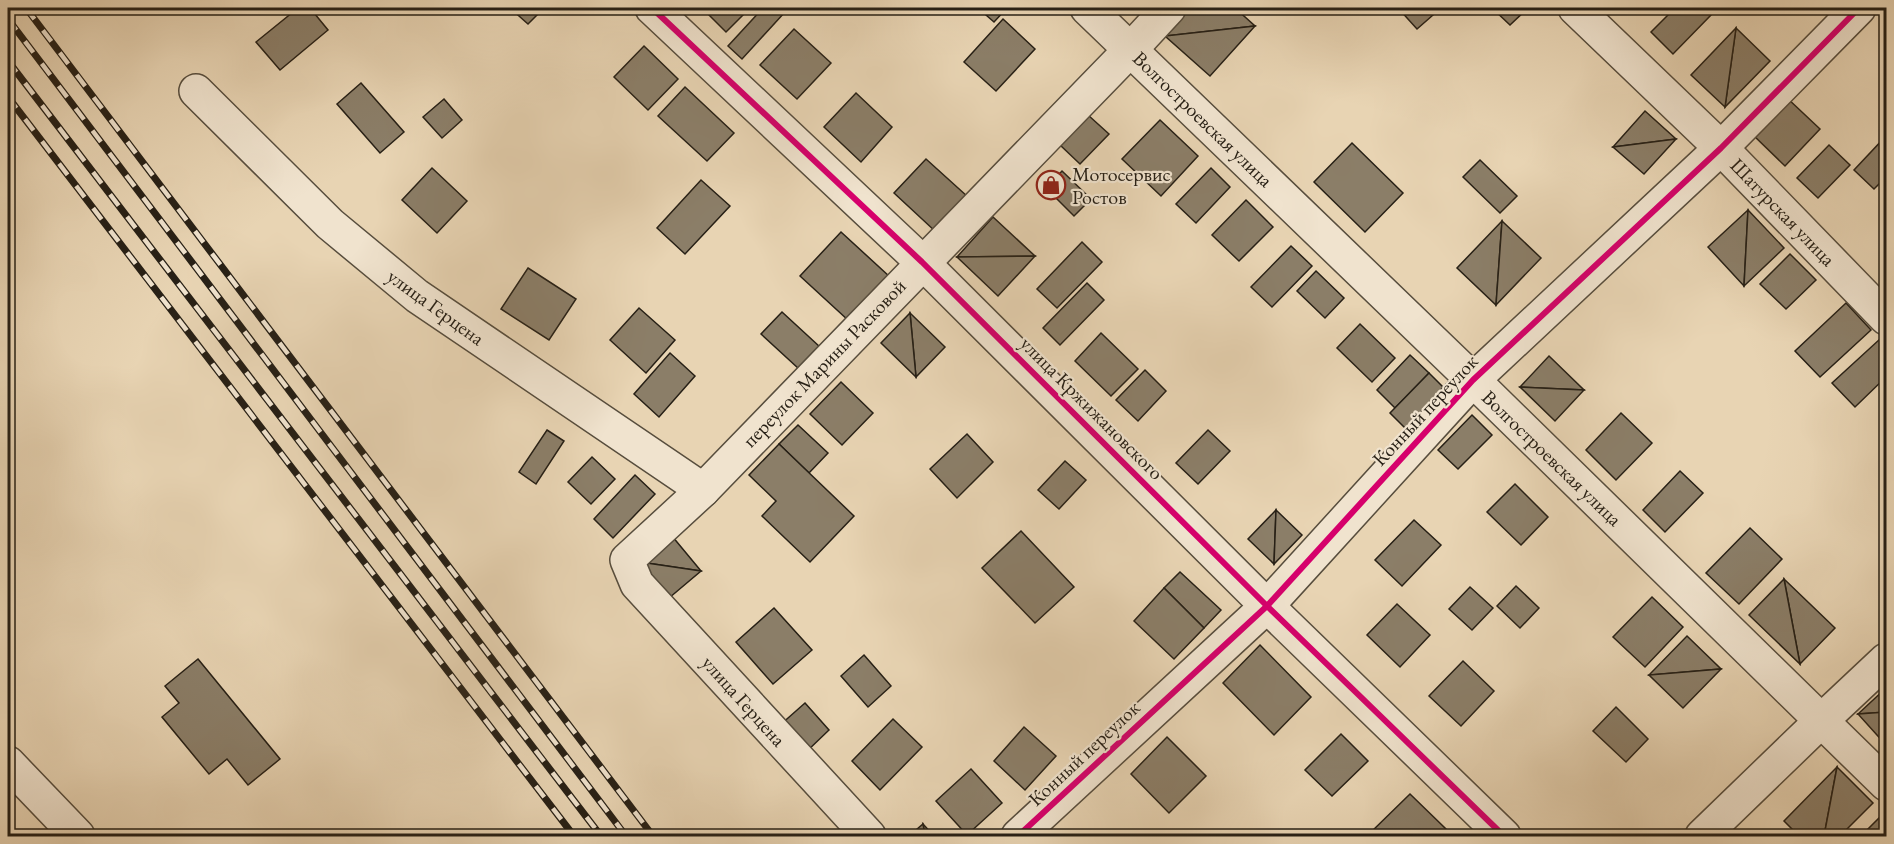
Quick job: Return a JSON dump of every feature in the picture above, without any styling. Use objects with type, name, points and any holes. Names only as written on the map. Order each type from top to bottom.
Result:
[{"type":"street","name":"улица Кржижановского","points":[[652,8],[922,262],[1267,606],[1504,837]]},
{"type":"street","name":"Волгостроевская улица","points":[[1087,8],[1887,784]]},
{"type":"street","name":"переулок Марины Расковой","points":[[627,560],[702,490],[1169,8]]},
{"type":"street","name":"Шатурская улица","points":[[1575,8],[1721,148],[1887,318]]},
{"type":"street","name":"Конный переулок","points":[[1018,837],[1267,606],[1473,380],[1721,148],[1859,8]]},
{"type":"street","name":"улица Герцена","points":[[196,91],[330,224],[417,296],[702,490]]},
{"type":"street","name":"улица Герцена","points":[[627,560],[637,584],[869,837]]},
{"type":"street","points":[[1702,837],[1887,660]]},
{"type":"street","points":[[8,762],[78,837]]},
{"type":"building","points":[[298,8],[310,8],[328,30],[280,70],[256,42]]},
{"type":"building","points":[[510,8],[544,8],[528,24]]},
{"type":"building","points":[[702,8],[750,8],[726,32]]},
{"type":"building","points":[[763,8],[781,8],[785,12],[742,59],[728,46]]},
{"type":"building","points":[[917,8],[929,8],[923,14]]},
{"type":"building","points":[[978,8],[1007,8],[994,22]]},
{"type":"building","points":[[1190,8],[1235,8],[1255,26],[1165,36]]},
{"type":"building","points":[[1398,8],[1441,8],[1417,29]]},
{"type":"building","points":[[1492,8],[1528,8],[1510,25]]},
{"type":"building","points":[[1675,8],[1703,8],[1711,15],[1673,54],[1651,32]]},
{"type":"building","points":[[1003,19],[1035,49],[996,91],[964,62]]},
{"type":"building","points":[[1255,26],[1210,76],[1165,36]]},
{"type":"building","points":[[1736,28],[1770,61],[1725,107]]},
{"type":"building","points":[[1736,28],[1725,107],[1691,75]]},
{"type":"building","points":[[794,29],[831,63],[797,99],[760,65]]},
{"type":"building","points":[[644,46],[678,79],[648,110],[614,77]]},
{"type":"building","points":[[361,83],[404,132],[380,153],[337,104]]},
{"type":"building","points":[[685,87],[734,133],[707,161],[658,116]]},
{"type":"building","points":[[856,93],[892,127],[861,162],[824,127]]},
{"type":"building","points":[[1786,97],[1820,129],[1785,166],[1751,133]]},
{"type":"building","points":[[444,99],[462,120],[442,138],[423,117]]},
{"type":"building","points":[[1645,111],[1676,139],[1613,147]]},
{"type":"building","points":[[1088,115],[1109,134],[1080,164],[1060,145]]},
{"type":"building","points":[[1160,120],[1198,156],[1161,196],[1122,159]]},
{"type":"building","points":[[1886,136],[1886,177],[1874,189],[1854,170]]},
{"type":"building","points":[[1676,139],[1644,174],[1613,147]]},
{"type":"building","points":[[1352,143],[1403,193],[1365,232],[1314,182]]},
{"type":"building","points":[[1829,145],[1850,165],[1818,198],[1797,178]]},
{"type":"building","points":[[926,159],[968,197],[936,232],[894,193]]},
{"type":"building","points":[[1480,160],[1517,196],[1500,213],[1463,177]]},
{"type":"building","points":[[432,168],[467,201],[437,233],[402,200]]},
{"type":"building","points":[[1211,168],[1230,187],[1196,223],[1176,204]]},
{"type":"building","points":[[1062,171],[1091,199],[1074,216],[1046,188]]},
{"type":"building","points":[[701,180],[730,206],[685,254],[657,228]]},
{"type":"building","points":[[1246,200],[1273,227],[1239,261],[1212,235]]},
{"type":"building","points":[[1748,210],[1744,286],[1708,247]]},
{"type":"building","points":[[1748,210],[1784,248],[1744,286]]},
{"type":"building","points":[[993,217],[1035,256],[957,257]]},
{"type":"building","points":[[1502,221],[1496,305],[1457,268]]},
{"type":"building","points":[[1502,221],[1541,258],[1496,305]]},
{"type":"building","points":[[841,232],[890,277],[849,321],[800,276]]},
{"type":"building","points":[[1082,242],[1102,262],[1057,308],[1037,289]]},
{"type":"building","points":[[1291,246],[1312,266],[1272,307],[1251,287]]},
{"type":"building","points":[[1790,254],[1816,280],[1786,309],[1760,284]]},
{"type":"building","points":[[1035,256],[998,296],[957,257]]},
{"type":"building","points":[[528,268],[576,299],[549,340],[501,309]]},
{"type":"building","points":[[1316,271],[1344,298],[1325,318],[1297,291]]},
{"type":"building","points":[[1087,283],[1104,300],[1060,345],[1043,328]]},
{"type":"building","points":[[1846,303],[1871,330],[1820,377],[1795,351]]},
{"type":"building","points":[[639,308],[675,340],[646,373],[610,340]]},
{"type":"building","points":[[782,312],[820,347],[799,369],[761,334]]},
{"type":"building","points":[[910,313],[945,347],[916,377]]},
{"type":"building","points":[[910,313],[916,377],[881,343]]},
{"type":"building","points":[[1360,324],[1395,358],[1372,382],[1337,348]]},
{"type":"building","points":[[1101,333],[1138,369],[1111,396],[1075,361]]},
{"type":"building","points":[[1880,339],[1886,346],[1886,377],[1855,407],[1832,383]]},
{"type":"building","points":[[670,353],[695,376],[659,417],[634,394]]},
{"type":"building","points":[[1410,355],[1429,373],[1395,408],[1377,390]]},
{"type":"building","points":[[1549,356],[1584,390],[1520,387]]},
{"type":"building","points":[[1145,370],[1166,391],[1138,421],[1116,400]]},
{"type":"building","points":[[1429,373],[1445,389],[1406,429],[1390,413]]},
{"type":"building","points":[[841,382],[873,413],[842,445],[810,414]]},
{"type":"building","points":[[1520,387],[1584,390],[1555,421]]},
{"type":"building","points":[[1621,413],[1652,443],[1616,480],[1586,450]]},
{"type":"building","points":[[1472,415],[1492,435],[1458,469],[1438,450]]},
{"type":"building","points":[[798,425],[828,453],[809,473],[779,444]]},
{"type":"building","points":[[547,430],[564,441],[536,484],[519,472]]},
{"type":"building","points":[[1208,430],[1230,451],[1198,484],[1176,463]]},
{"type":"building","points":[[967,434],[993,462],[957,498],[930,469]]},
{"type":"building","points":[[779,444],[854,516],[810,562],[762,516],[776,501],[749,475]]},
{"type":"building","points":[[592,457],[615,479],[591,504],[568,482]]},
{"type":"building","points":[[1065,461],[1086,480],[1059,509],[1038,490]]},
{"type":"building","points":[[1680,471],[1703,493],[1665,532],[1643,510]]},
{"type":"building","points":[[635,475],[655,494],[613,538],[594,519]]},
{"type":"building","points":[[1515,484],[1548,517],[1521,545],[1487,512]]},
{"type":"building","points":[[1276,510],[1274,564],[1248,539]]},
{"type":"building","points":[[1276,510],[1302,535],[1274,564]]},
{"type":"building","points":[[1414,520],[1441,545],[1402,586],[1375,560]]},
{"type":"building","points":[[1750,528],[1782,559],[1739,604],[1706,573]]},
{"type":"building","points":[[1021,531],[1074,587],[1035,623],[982,568]]},
{"type":"building","points":[[672,536],[701,571],[640,562]]},
{"type":"building","points":[[640,562],[701,571],[669,598]]},
{"type":"building","points":[[1180,572],[1221,610],[1204,628],[1164,588]]},
{"type":"building","points":[[1784,579],[1835,628],[1800,664]]},
{"type":"building","points":[[1784,579],[1800,664],[1749,615]]},
{"type":"building","points":[[1516,586],[1539,608],[1520,628],[1497,606]]},
{"type":"building","points":[[1470,587],[1493,608],[1472,630],[1449,609]]},
{"type":"building","points":[[1164,588],[1204,628],[1174,659],[1134,621]]},
{"type":"building","points":[[1652,597],[1683,627],[1645,667],[1613,637]]},
{"type":"building","points":[[1397,604],[1430,635],[1400,667],[1367,635]]},
{"type":"building","points":[[774,608],[812,650],[773,684],[736,642]]},
{"type":"building","points":[[1687,636],[1721,669],[1649,675]]},
{"type":"building","points":[[1260,645],[1311,697],[1274,735],[1223,683]]},
{"type":"building","points":[[864,655],[891,686],[868,707],[841,676]]},
{"type":"building","points":[[198,659],[280,759],[248,785],[227,759],[209,774],[162,717],[179,703],[165,686]]},
{"type":"building","points":[[1463,661],[1494,691],[1461,726],[1429,696]]},
{"type":"building","points":[[1721,669],[1683,708],[1649,675]]},
{"type":"building","points":[[1886,688],[1886,712],[1858,714]]},
{"type":"building","points":[[805,703],[829,730],[805,753],[779,726]]},
{"type":"building","points":[[1616,707],[1648,739],[1626,762],[1593,731]]},
{"type":"building","points":[[1886,712],[1886,745],[1858,714]]},
{"type":"building","points":[[893,719],[922,747],[880,790],[852,761]]},
{"type":"building","points":[[1024,727],[1056,756],[1025,790],[994,761]]},
{"type":"building","points":[[1341,734],[1368,761],[1332,796],[1305,770]]},
{"type":"building","points":[[1167,737],[1206,776],[1169,813],[1131,774]]},
{"type":"building","points":[[1837,767],[1824,836],[1799,836],[1784,821]]},
{"type":"building","points":[[1837,767],[1873,803],[1840,836],[1824,836]]},
{"type":"building","points":[[971,769],[1002,803],[967,835],[936,801]]},
{"type":"building","points":[[1410,794],[1446,829],[1438,836],[1367,836]]},
{"type":"building","points":[[1884,813],[1886,836],[1861,836]]},
{"type":"building","points":[[923,824],[934,836],[925,836]]},
{"type":"building","points":[[923,824],[925,836],[909,836]]},
{"type":"railway","points":[[26,8],[653,836]]},
{"type":"railway","points":[[8,19],[626,836]]},
{"type":"railway","points":[[8,61],[601,836]]},
{"type":"railway","points":[[8,97],[574,836]]},
{"type":"cycle path","points":[[652,8],[922,262],[1267,606],[1504,836]]},
{"type":"cycle path","points":[[1018,836],[1267,606],[1473,380],[1721,148],[1859,8]]},
{"type":"place","name":"Мотосервис Ростов","points":[[1051,185]]}]
